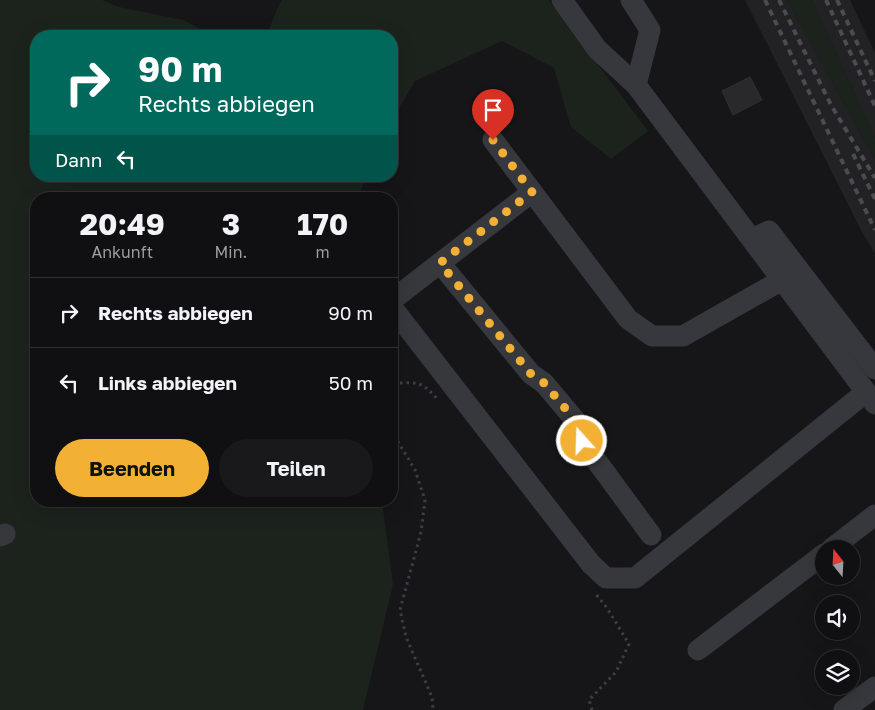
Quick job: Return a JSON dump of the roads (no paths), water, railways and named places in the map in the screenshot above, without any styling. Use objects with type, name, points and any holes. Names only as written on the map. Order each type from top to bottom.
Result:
[{"type":"lane","points":[[398,315],[585,556],[606,578],[635,578],[871,398],[636,85],[596,49],[562,0]]},
{"type":"lane","points":[[631,0],[650,30],[636,85]]},
{"type":"lane","points":[[493,140],[628,319],[652,336],[683,336],[782,280]]},
{"type":"lane","points":[[398,296],[532,192]]},
{"type":"lane","points":[[752,239],[769,231],[875,369]]},
{"type":"lane","points":[[440,263],[531,374],[544,383],[580,426],[582,441],[651,534]]},
{"type":"lane","points":[[843,540],[875,515]]},
{"type":"lane","points":[[698,650],[815,561]]},
{"type":"lane","points":[[844,710],[875,687]]},
{"type":"railway","points":[[765,0],[875,230]]},
{"type":"railway","points":[[779,0],[831,105],[875,178]]},
{"type":"railway","points":[[826,0],[875,106]]},
{"type":"railway","points":[[837,0],[875,81]]},
{"type":"railway","points":[[853,154],[875,199]]}]
